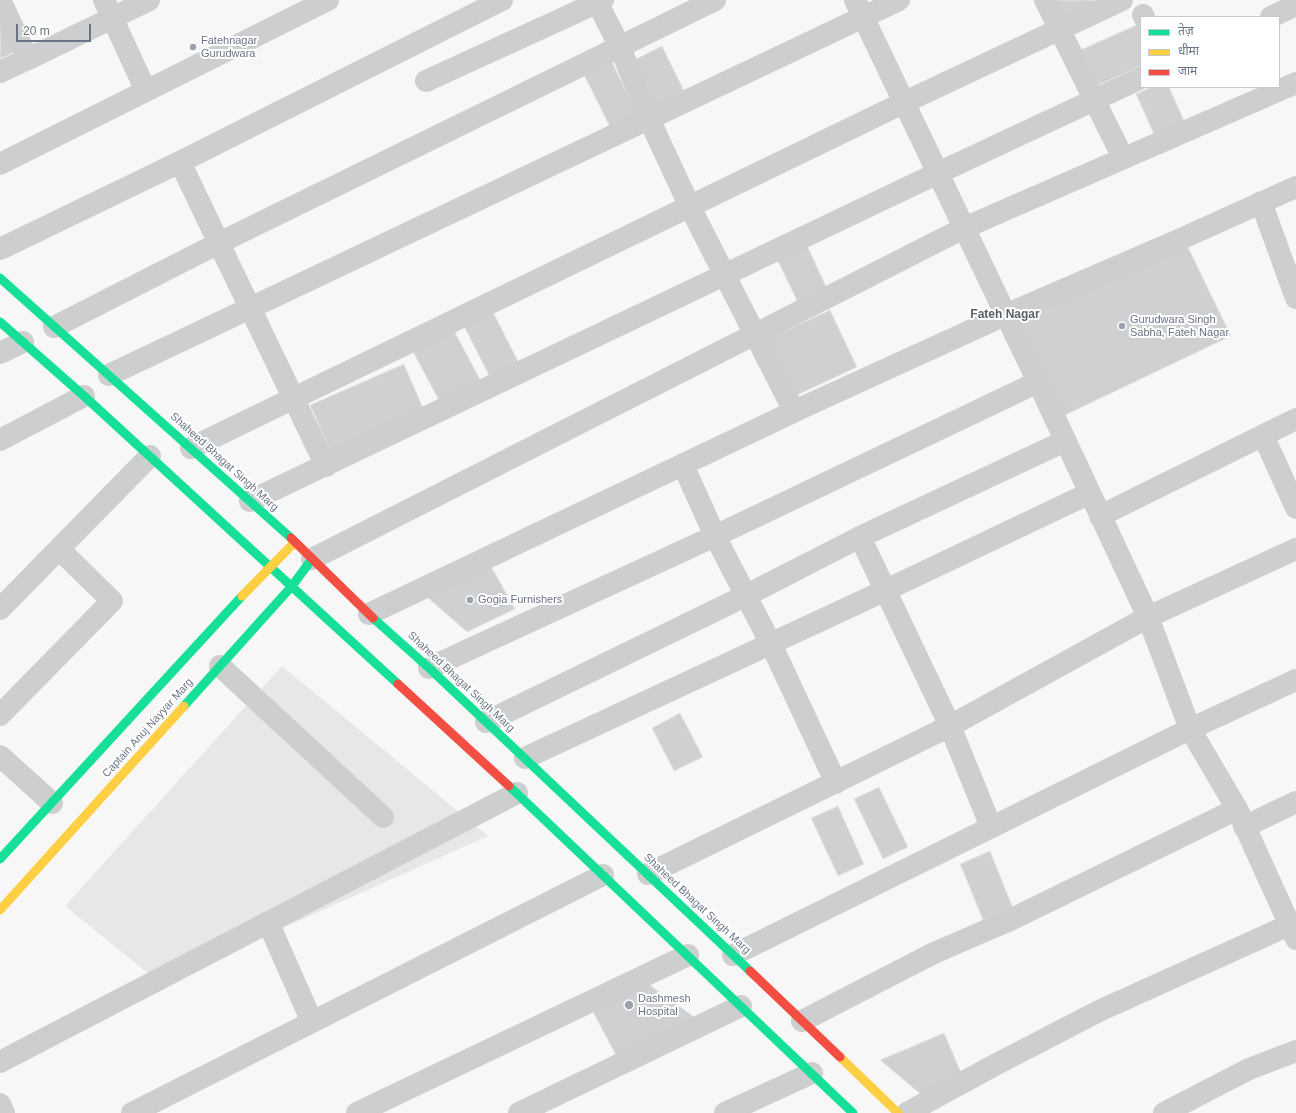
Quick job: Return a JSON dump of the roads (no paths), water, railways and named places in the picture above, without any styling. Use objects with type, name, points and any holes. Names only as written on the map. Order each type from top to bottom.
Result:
[{"type":"main road","name":"Shaheed Bhagat Singh Marg","points":[[0,278],[295,542],[369,614],[429,668],[648,874],[898,1113]]},
{"type":"main road","points":[[0,322],[150,456],[517,793],[853,1113]]},
{"type":"main road","name":"Captain Anuj Nayyar Marg","points":[[0,859],[295,542]]},
{"type":"main road","name":"Captain Anuj Nayyar Marg","points":[[0,910],[292,586],[312,559]]},
{"type":"street","points":[[0,0],[28,59]]},
{"type":"street","points":[[0,72],[28,59],[108,9],[149,0]]},
{"type":"street","points":[[0,250],[180,162],[502,0]]},
{"type":"street","points":[[54,327],[219,243],[715,0]]},
{"type":"street","points":[[109,375],[649,119],[859,9],[899,0]]},
{"type":"street","points":[[1045,0],[1123,158]]},
{"type":"street","points":[[191,448],[904,102],[1122,0]]},
{"type":"street","points":[[0,164],[325,1]]},
{"type":"street","points":[[426,82],[599,1],[620,47],[649,119],[690,207],[794,411]]},
{"type":"street","points":[[1273,16],[1296,5]]},
{"type":"street","points":[[108,9],[146,91]]},
{"type":"street","points":[[859,9],[1038,382],[1148,617],[1190,729],[1241,818],[1294,929],[1099,1011],[990,1067],[907,1113]]},
{"type":"street","points":[[250,501],[938,173],[1140,78]]},
{"type":"street","points":[[312,559],[964,228],[1296,83]]},
{"type":"street","points":[[180,162],[326,466]]},
{"type":"street","points":[[369,614],[794,411],[1005,315],[1296,187]]},
{"type":"street","points":[[1261,202],[1296,298]]},
{"type":"street","points":[[0,353],[23,342]]},
{"type":"street","points":[[429,668],[716,536],[1038,382]]},
{"type":"street","points":[[0,440],[84,396]]},
{"type":"street","points":[[1100,516],[1296,419]]},
{"type":"street","points":[[1263,435],[1296,508]]},
{"type":"street","points":[[486,722],[747,595],[860,537],[1065,441]]},
{"type":"street","points":[[0,609],[150,456]]},
{"type":"street","points":[[683,465],[716,536],[771,644],[836,783]]},
{"type":"street","points":[[525,758],[1090,494]]},
{"type":"street","points":[[860,537],[950,726],[991,827]]},
{"type":"street","points":[[0,715],[112,601],[59,549]]},
{"type":"street","points":[[648,874],[950,726],[1148,617],[1296,550]]},
{"type":"street","points":[[220,666],[383,817]]},
{"type":"street","points":[[733,955],[1190,729],[1296,680]]},
{"type":"street","points":[[0,756],[52,803]]},
{"type":"street","points":[[0,1062],[517,793]]},
{"type":"street","points":[[802,1021],[934,953],[1241,818],[1296,802]]},
{"type":"street","points":[[132,1113],[603,875]]},
{"type":"street","points":[[268,922],[312,1022]]},
{"type":"street","points":[[356,1113],[688,955]]},
{"type":"street","points":[[518,1113],[548,1107],[741,1006]]},
{"type":"street","points":[[1164,1113],[1249,1069],[1296,1051]]},
{"type":"street","points":[[725,1113],[812,1073]]},
{"type":"street","points":[[0,1104],[4,1113]]},
{"type":"place","name":"Fatehnagar Gurudwara","points":[[193,47]]},
{"type":"place","name":"Gurudwara Singh Sabha, Fateh Nagar","points":[[1122,326]]},
{"type":"place","name":"Gogia Furnishers","points":[[470,600]]},
{"type":"place","name":"Dashmesh Hospital","points":[[629,1005]]},
{"type":"district","name":"Fateh Nagar","points":[[1005,315]]}]
